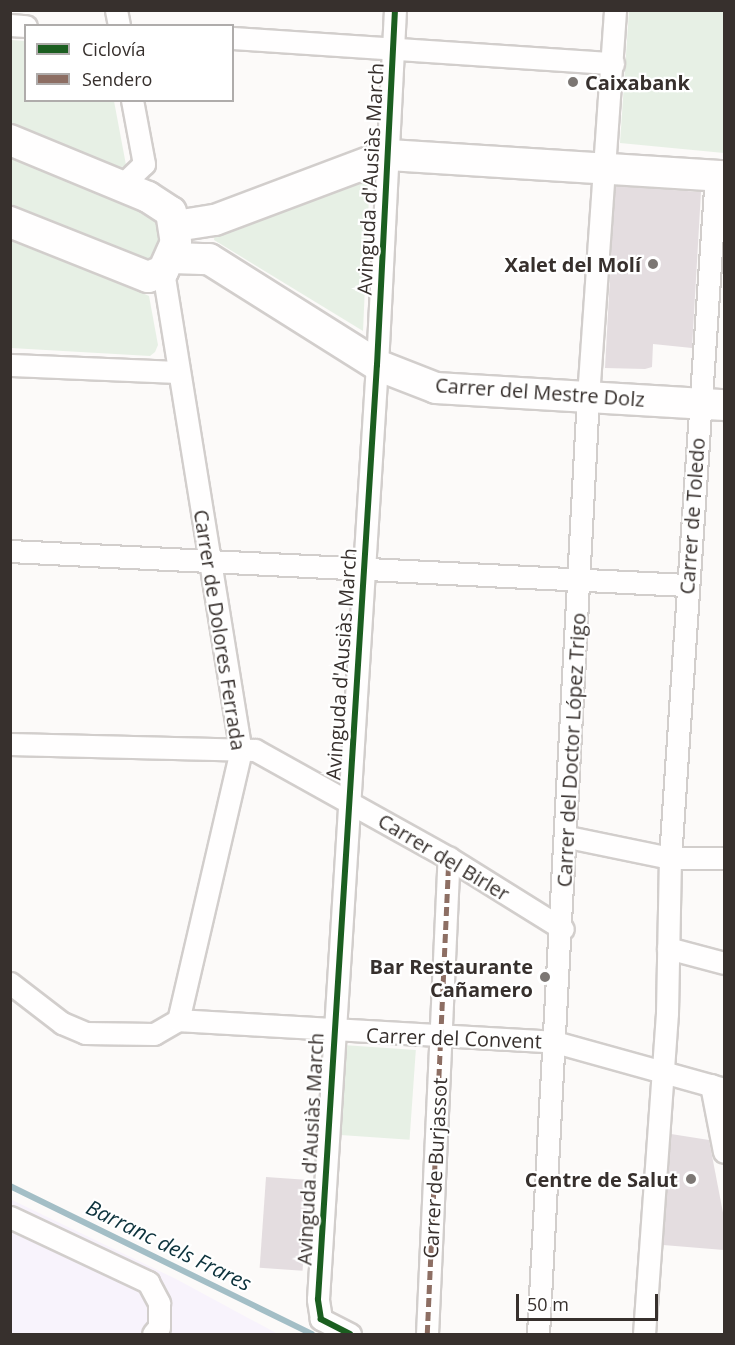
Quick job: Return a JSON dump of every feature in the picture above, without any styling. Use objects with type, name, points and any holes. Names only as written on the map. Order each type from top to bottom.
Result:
[{"type":"street","name":"Avinguda d'Ausiàs March","points":[[350,1335],[321,1319],[318,1299],[333,1033],[378,365],[395,10]]},
{"type":"street","name":"Carrer del Doctor López Trigo","points":[[538,1335],[568,837],[588,397],[615,10]]},
{"type":"street","points":[[234,38],[613,63]]},
{"type":"street","points":[[122,186],[144,164],[132,102]]},
{"type":"street","points":[[10,140],[122,186],[171,212],[177,226],[168,265]]},
{"type":"street","points":[[177,226],[215,220],[388,155],[605,166],[720,175]]},
{"type":"street","name":"Carrer de Toledo","points":[[644,1335],[663,1070],[670,858],[687,585],[712,404],[720,175]]},
{"type":"street","name":"Carrer del Mestre Dolz","points":[[10,222],[126,271],[148,277],[168,265],[209,259],[378,365],[436,388],[712,404]]},
{"type":"street","name":"Carrer de Dolores Ferrada","points":[[168,265],[179,372],[241,750],[178,1020]]},
{"type":"street","points":[[10,365],[179,372]]},
{"type":"street","points":[[10,551],[579,577],[687,585]]},
{"type":"street","name":"Carrer del Birler","points":[[10,744],[255,750],[448,858],[563,929]]},
{"type":"street","points":[[568,837],[670,858],[724,858]]},
{"type":"street","name":"Carrer de Burjassot","points":[[427,1335],[448,858]]},
{"type":"street","points":[[668,948],[724,963]]},
{"type":"street","points":[[10,982],[62,1023],[85,1033],[154,1034],[178,1020]]},
{"type":"street","name":"Carrer del Convent","points":[[178,1020],[333,1033],[555,1042],[718,1087]]},
{"type":"street","points":[[718,1087],[724,1152]]},
{"type":"street","points":[[10,1217],[148,1282],[159,1303],[156,1331]]},
{"type":"shaded area","points":[[629,11],[724,11],[724,153],[620,143]]},
{"type":"shaded area","points":[[11,40],[24,41],[24,102],[114,102],[126,165],[118,169],[11,124]]},
{"type":"shaded area","points":[[10,146],[165,220],[158,254],[143,262],[11,212]]},
{"type":"shaded area","points":[[370,174],[363,331],[214,240],[215,233]]},
{"type":"shaded area","points":[[10,232],[149,296],[158,345],[155,352],[150,356],[11,348]]},
{"type":"shaded area","points":[[343,1045],[416,1050],[410,1140],[337,1135]]},
{"type":"shaded area","points":[[10,1199],[176,1279],[278,1334],[11,1334]]},
{"type":"building","name":"Xalet del Molí","points":[[615,186],[701,192],[692,348],[653,344],[652,367],[645,369],[605,368]]},
{"type":"building","name":"Centre de Salut","points":[[671,1134],[709,1140],[724,1218],[724,1250],[663,1245]]},
{"type":"building","points":[[266,1177],[309,1180],[303,1271],[260,1268]]},
{"type":"waterway","name":"Barranc dels Frares","points":[[10,1186],[312,1334]]},
{"type":"marked path","points":[[427,1334],[449,858]]},
{"type":"cycle path","points":[[350,1334],[321,1319],[318,1299],[377,365],[395,10]]},
{"type":"place","name":"Caixabank","points":[[573,82]]},
{"type":"place","name":"Xalet del Molí","points":[[653,264]]},
{"type":"place","name":"Bar Restaurante Cañamero","points":[[545,977]]},
{"type":"place","name":"Centre de Salut","points":[[691,1179]]}]
